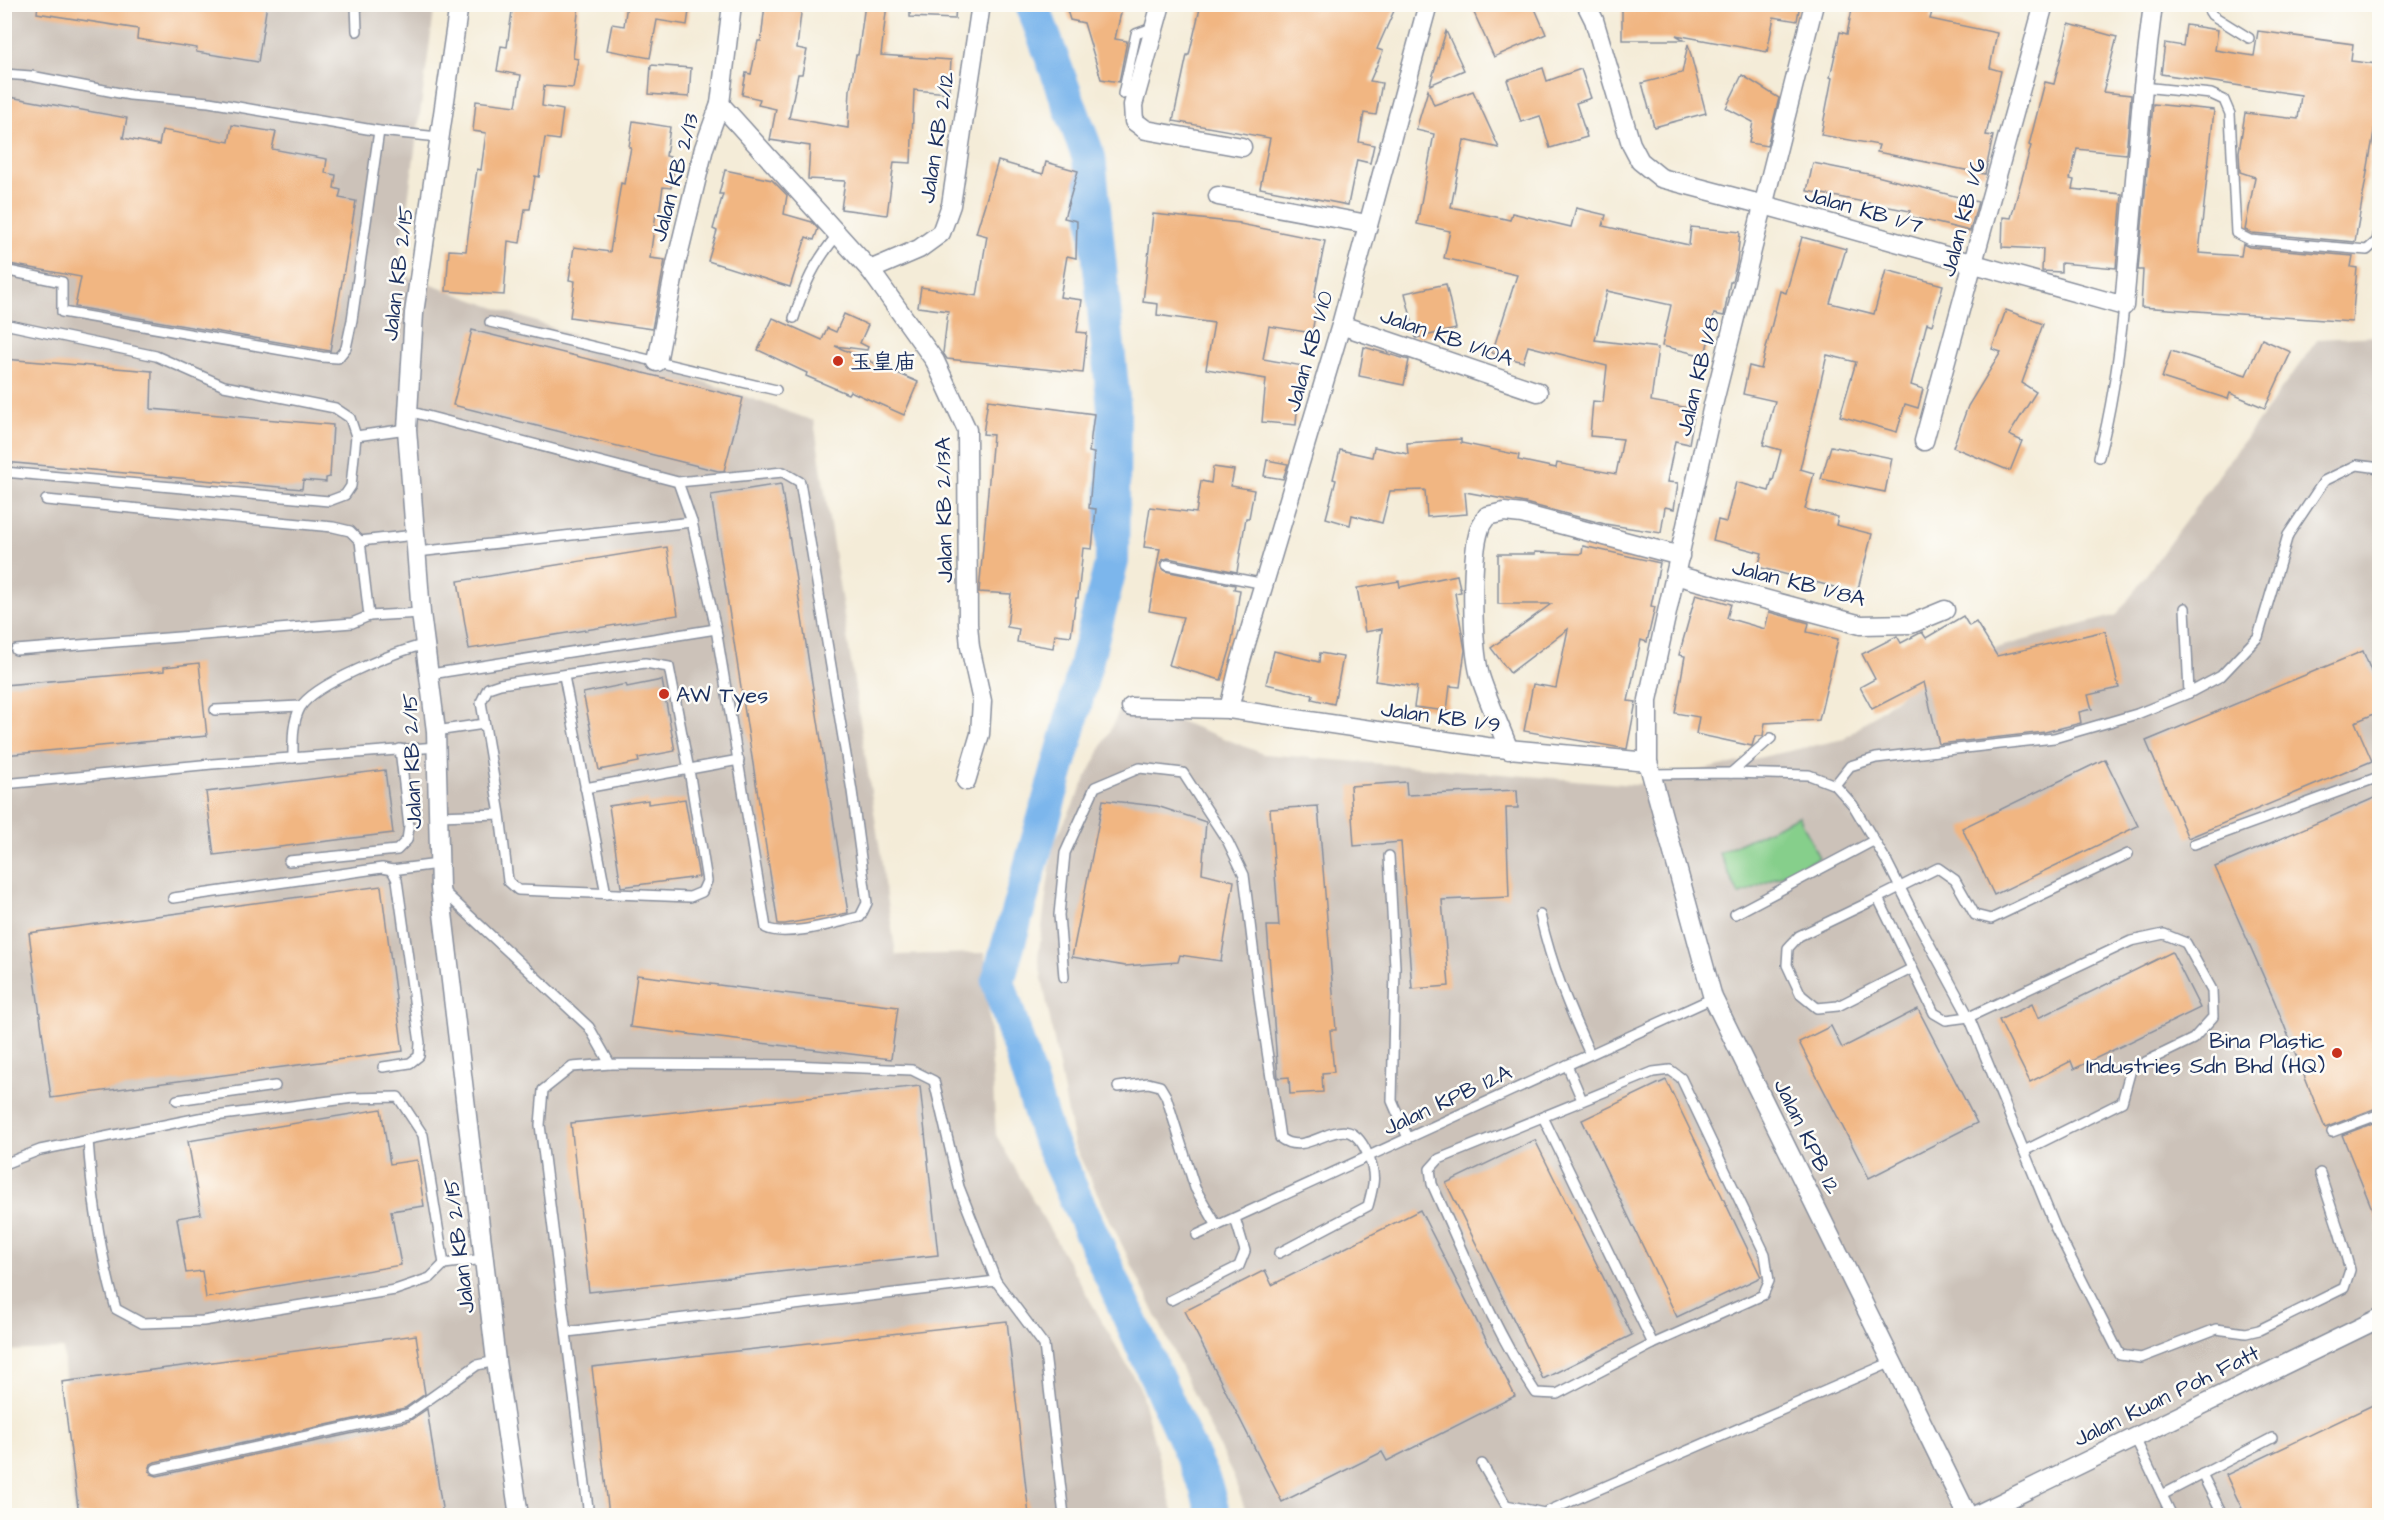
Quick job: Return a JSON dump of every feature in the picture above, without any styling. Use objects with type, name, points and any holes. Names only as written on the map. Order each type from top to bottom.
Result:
[{"type":"street","name":"Jalan KB 2/15","points":[[459,4],[414,313],[408,420],[421,613],[437,739],[440,888],[496,1361],[519,1515]]},
{"type":"street","name":"Jalan KB 2/13","points":[[657,362],[676,264],[704,148],[720,104],[732,4]]},
{"type":"street","name":"Jalan KB 2/12","points":[[870,270],[919,249],[941,233],[951,205],[981,4]]},
{"type":"street","points":[[1161,4],[1155,27],[1128,99],[1134,121],[1146,130],[1242,147]]},
{"type":"street","name":"Jalan KB 1/10","points":[[1229,709],[1239,667],[1341,325],[1428,4]]},
{"type":"street","name":"Jalan KB 1/7","points":[[1586,4],[1594,20],[1631,144],[1640,161],[1661,178],[2124,306]]},
{"type":"street","name":"Jalan KB 1/8","points":[[1649,768],[1648,700],[1713,405],[1814,4]]},
{"type":"street","name":"Jalan KB 1/6","points":[[1924,441],[1974,266],[2044,4]]},
{"type":"street","points":[[2124,306],[2143,87],[2153,4]]},
{"type":"street","name":"Jalan KB 2/13A","points":[[720,104],[870,270],[935,361],[967,430],[968,624],[970,647],[982,701],[980,734],[966,781]]},
{"type":"street","points":[[1218,196],[1367,224]]},
{"type":"street","name":"Jalan KB 1/10A","points":[[1341,325],[1538,392]]},
{"type":"street","points":[[1509,750],[1480,676],[1475,643],[1476,548],[1480,528],[1487,516],[1504,512],[1522,514],[1680,556]]},
{"type":"street","name":"Jalan KB 1/8A","points":[[1675,575],[1861,625],[1911,624],[1945,610]]},
{"type":"street","name":"Jalan KB 1/9","points":[[1131,707],[1229,709],[1649,768]]},
{"type":"street","name":"Jalan KPB 12","points":[[1649,768],[1713,998],[1968,1515]]},
{"type":"street","name":"Jalan Kuan Poh Fatt","points":[[1974,1515],[2379,1318]]},
{"type":"lane","points":[[356,4],[357,31]]},
{"type":"lane","points":[[2205,4],[2212,15],[2250,38]]},
{"type":"lane","points":[[4,74],[31,76],[130,95],[209,102],[379,131],[439,137]]},
{"type":"lane","points":[[2143,87],[2211,94],[2224,100],[2230,114],[2236,233],[2250,240],[2367,250],[2377,241],[2379,228]]},
{"type":"lane","points":[[4,270],[62,282],[62,312],[338,358],[346,348],[352,320],[379,131]]},
{"type":"lane","points":[[794,318],[817,260],[837,235]]},
{"type":"lane","points":[[2099,457],[2110,416],[2124,306]]},
{"type":"lane","points":[[490,322],[776,390]]},
{"type":"lane","points":[[4,324],[156,356],[224,386],[335,408],[350,418],[356,436],[351,486],[345,495],[329,501],[4,472]]},
{"type":"lane","points":[[356,436],[408,420],[678,482],[783,472],[800,482],[852,791],[867,903],[860,917],[787,932],[772,931],[766,928],[716,629],[692,522],[678,482]]},
{"type":"lane","points":[[2320,1173],[2340,1231],[2350,1270],[2344,1288],[2259,1330],[2246,1333],[2216,1329],[2141,1358],[2120,1355],[2056,1229],[1969,1017],[1887,862],[1853,805],[1835,785],[1850,766],[1876,758],[2054,738],[2137,714],[2189,693],[2221,676],[2258,637],[2288,535],[2324,481],[2357,465],[2379,468]]},
{"type":"lane","points":[[46,500],[333,527],[350,531],[360,541],[369,616]]},
{"type":"lane","points":[[360,541],[416,544],[692,522]]},
{"type":"lane","points":[[1167,565],[1265,584]]},
{"type":"lane","points":[[2185,608],[2189,693]]},
{"type":"lane","points":[[16,650],[352,623],[369,616],[421,613]]},
{"type":"lane","points":[[430,674],[716,629]]},
{"type":"lane","points":[[215,710],[300,706],[326,686],[404,650],[426,644]]},
{"type":"lane","points":[[645,663],[669,667],[707,881],[702,892],[690,897],[518,890],[508,881],[500,814],[481,702],[488,688],[500,684],[564,676],[645,663]]},
{"type":"lane","points":[[564,676],[606,894]]},
{"type":"lane","points":[[294,758],[293,730],[300,706]]},
{"type":"lane","points":[[4,784],[400,749],[484,724]]},
{"type":"lane","points":[[1731,773],[1771,738]]},
{"type":"lane","points":[[289,861],[397,850],[407,840],[409,827],[400,749]]},
{"type":"lane","points":[[585,788],[739,760]]},
{"type":"lane","points":[[1064,978],[1059,915],[1065,853],[1095,787],[1140,768],[1183,772],[1228,842],[1244,875],[1280,1138],[1289,1144],[1301,1144],[1338,1131],[1350,1132],[1361,1138],[1376,1178],[1368,1206],[1279,1253]]},
{"type":"lane","name":"Jalan KB 1/9","points":[[1649,768],[1809,775],[1835,785]]},
{"type":"lane","points":[[2194,844],[2376,778],[2379,773]]},
{"type":"lane","points":[[438,816],[500,814]]},
{"type":"lane","points":[[1735,914],[1873,841]]},
{"type":"lane","points":[[1911,969],[1838,1006],[1817,1008],[1801,995],[1787,965],[1788,948],[1799,936],[1938,868],[1955,880],[1975,915],[1991,919],[2128,854]]},
{"type":"lane","points":[[1389,856],[1395,967],[1392,1101],[1408,1138]]},
{"type":"lane","points":[[173,898],[381,868],[392,870],[438,864]]},
{"type":"lane","points":[[383,1067],[410,1063],[419,1056],[420,1043],[397,880],[392,870]]},
{"type":"lane","points":[[440,888],[589,1027],[610,1064]]},
{"type":"lane","points":[[1878,898],[1934,1012],[1946,1020],[1969,1017],[2131,941],[2164,934],[2186,943],[2212,990],[2213,1017],[2193,1039],[2131,1070],[2122,1102],[2024,1151]]},
{"type":"lane","points":[[1540,915],[1549,957],[1590,1054]]},
{"type":"lane","name":"Jalan KPB 12A","points":[[1197,1235],[1713,998]]},
{"type":"lane","points":[[589,1515],[540,1125],[543,1090],[572,1067],[610,1064],[790,1065],[912,1070],[934,1081],[959,1187],[996,1281],[1044,1345],[1064,1515]]},
{"type":"lane","points":[[1567,1065],[1582,1100]]},
{"type":"lane","points":[[1670,1070],[1681,1078],[1765,1254],[1769,1281],[1762,1295],[1653,1344],[1557,1394],[1536,1393],[1523,1374],[1489,1306],[1432,1184],[1430,1169],[1439,1159],[1543,1117],[1653,1072],[1670,1070]]},
{"type":"lane","points":[[1118,1087],[1148,1083],[1160,1086],[1166,1096],[1195,1188],[1217,1226]]},
{"type":"lane","points":[[177,1100],[275,1086]]},
{"type":"lane","points":[[4,1164],[40,1150],[210,1116],[353,1098],[398,1097],[423,1135],[444,1264]]},
{"type":"lane","points":[[2332,1132],[2379,1114]]},
{"type":"lane","points":[[1543,1117],[1653,1344]]},
{"type":"lane","points":[[88,1140],[91,1187],[110,1289],[116,1309],[142,1323],[203,1322],[395,1290],[430,1278],[444,1264],[484,1258]]},
{"type":"lane","points":[[1171,1300],[1239,1266],[1245,1251],[1235,1218]]},
{"type":"lane","points":[[567,1332],[996,1281]]},
{"type":"lane","points":[[156,1469],[408,1414],[477,1365],[496,1361]]},
{"type":"lane","points":[[1482,1464],[1506,1505],[1544,1513],[1892,1362]]},
{"type":"lane","points":[[2134,1436],[2172,1515]]},
{"type":"lane","points":[[2163,1495],[2272,1438]]},
{"type":"lane","points":[[2202,1474],[2223,1515]]},
{"type":"shaded area","points":[[4,5],[435,5],[398,273],[814,421],[896,955],[985,953],[996,1135],[1140,1388],[1174,1515],[74,1515],[63,1349],[4,1351]]},
{"type":"shaded area","points":[[2379,336],[2379,1515],[1247,1515],[1234,1478],[1074,1145],[1038,957],[1053,845],[1125,700],[1264,754],[1634,785],[1844,739],[1941,663],[2117,615],[2318,339]]},
{"type":"green space","points":[[1799,816],[1819,858],[1739,895],[1719,853]]},
{"type":"building","points":[[38,4],[267,4],[258,62],[196,52],[197,48],[137,39],[138,29],[37,13]]},
{"type":"building","points":[[513,4],[579,4],[573,58],[578,59],[573,88],[544,86],[542,106],[563,110],[559,140],[545,138],[539,177],[535,176],[530,209],[525,209],[520,243],[508,241],[504,295],[446,291],[449,250],[466,251],[477,169],[481,170],[486,133],[473,131],[476,101],[516,106],[521,75],[497,71],[501,46],[507,47]]},
{"type":"building","points":[[627,4],[690,4],[687,25],[657,20],[650,58],[607,50],[612,24],[624,26]]},
{"type":"building","points":[[765,4],[802,4],[797,48],[807,50],[802,74],[798,74],[789,118],[848,128],[850,90],[856,55],[858,55],[865,4],[887,4],[881,55],[951,60],[949,93],[914,90],[911,163],[894,162],[887,215],[841,209],[845,181],[808,179],[810,146],[770,140],[776,109],[758,105],[760,99],[742,95],[746,73],[751,74],[758,41],[761,41]]},
{"type":"building","points":[[910,4],[956,4],[955,19],[910,17]]},
{"type":"building","points":[[1065,4],[1123,4],[1115,39],[1127,41],[1119,82],[1101,79],[1084,23],[1070,20]]},
{"type":"building","points":[[1201,4],[1397,4],[1377,49],[1383,51],[1370,81],[1382,83],[1376,115],[1364,113],[1359,142],[1374,145],[1370,163],[1357,160],[1348,205],[1260,188],[1270,138],[1173,121]]},
{"type":"building","points":[[1470,4],[1533,4],[1546,34],[1494,57]]},
{"type":"building","points":[[1622,4],[1800,4],[1797,21],[1774,17],[1767,52],[1676,35],[1684,40],[1622,40]]},
{"type":"building","points":[[1853,4],[1934,4],[1930,19],[1997,33],[1990,68],[2001,71],[1986,135],[1993,136],[1985,174],[1877,152],[1879,145],[1821,135],[1840,32],[1847,34]]},
{"type":"building","points":[[2069,24],[2117,37],[2103,92],[2131,95],[2126,154],[2077,149],[2070,179],[2074,180],[2072,189],[2122,194],[2116,268],[2061,263],[2061,272],[2042,271],[2043,249],[2002,247],[2003,217],[2011,218],[2031,146],[2029,145],[2045,82],[2054,84]]},
{"type":"building","points":[[2186,25],[2218,30],[2215,50],[2254,56],[2258,31],[2353,44],[2351,61],[2377,64],[2379,103],[2355,242],[2252,233],[2245,230],[2255,177],[2240,172],[2239,152],[2245,113],[2298,119],[2301,95],[2161,74],[2165,43],[2183,46]]},
{"type":"building","points":[[1446,31],[1464,70],[1430,85]]},
{"type":"building","points":[[1688,44],[1706,113],[1654,127],[1642,83],[1682,73]]},
{"type":"building","points":[[651,65],[691,68],[689,97],[649,94]]},
{"type":"building","points":[[1543,68],[1547,81],[1581,69],[1591,98],[1576,103],[1587,137],[1550,148],[1540,116],[1521,122],[1507,80]]},
{"type":"building","points":[[1742,75],[1779,98],[1767,146],[1749,143],[1753,122],[1726,108]]},
{"type":"building","points":[[1428,90],[1434,105],[1473,91],[1499,148],[1464,140],[1451,207],[1510,220],[1512,213],[1571,227],[1576,208],[1606,215],[1603,226],[1689,245],[1691,227],[1740,232],[1737,262],[1732,282],[1730,282],[1724,316],[1714,314],[1705,356],[1662,346],[1671,305],[1607,291],[1595,340],[1658,348],[1651,401],[1695,409],[1689,444],[1675,441],[1667,482],[1678,483],[1674,509],[1665,507],[1661,533],[1605,524],[1525,503],[1465,492],[1467,514],[1427,517],[1425,490],[1390,491],[1382,523],[1352,515],[1350,525],[1326,518],[1336,480],[1333,479],[1340,450],[1372,457],[1374,447],[1408,454],[1407,443],[1461,439],[1461,443],[1519,455],[1518,460],[1556,468],[1557,463],[1616,474],[1623,439],[1590,436],[1593,401],[1603,402],[1607,366],[1528,346],[1523,362],[1492,353],[1517,275],[1444,258],[1450,231],[1417,224],[1434,134],[1416,130]]},
{"type":"building","points":[[4,96],[127,118],[123,138],[159,145],[162,130],[229,142],[232,125],[276,132],[272,149],[327,159],[325,173],[336,175],[334,188],[341,190],[339,198],[356,201],[330,351],[75,307],[81,277],[4,263]]},
{"type":"building","points":[[2153,104],[2214,110],[2199,253],[2241,256],[2243,244],[2249,247],[2353,256],[2351,267],[2357,268],[2352,322],[2141,307],[2143,270],[2138,270]]},
{"type":"building","points":[[633,121],[670,127],[666,156],[670,157],[667,168],[674,169],[671,188],[663,187],[659,214],[656,213],[650,258],[665,260],[652,329],[570,317],[575,281],[569,280],[574,247],[610,252],[621,183],[624,184],[631,147],[629,147]]},
{"type":"building","points":[[998,161],[1043,174],[1046,162],[1078,171],[1064,218],[1077,221],[1076,258],[1067,256],[1060,297],[1082,300],[1077,332],[1087,333],[1083,373],[947,359],[943,353],[948,311],[918,307],[921,287],[977,296],[987,236],[976,233]]},
{"type":"building","points":[[1813,163],[1873,175],[1978,202],[1970,231],[1908,216],[1910,211],[1807,191]]},
{"type":"building","points":[[725,170],[772,180],[787,195],[784,214],[812,222],[818,229],[814,240],[806,237],[790,287],[708,261],[717,231],[713,229],[723,194],[719,194]]},
{"type":"building","points":[[1153,214],[1240,223],[1325,241],[1314,297],[1318,298],[1312,333],[1269,326],[1263,359],[1309,367],[1306,385],[1299,384],[1296,425],[1262,422],[1266,379],[1206,369],[1214,323],[1157,315],[1158,304],[1143,302]]},
{"type":"building","points":[[1802,237],[1846,249],[1830,303],[1874,314],[1886,270],[1943,285],[1932,325],[1927,323],[1911,385],[1923,389],[1918,408],[1905,404],[1897,432],[1840,416],[1856,362],[1827,355],[1800,469],[1814,473],[1805,509],[1838,517],[1836,525],[1872,534],[1857,593],[1758,567],[1762,553],[1713,540],[1718,520],[1726,522],[1736,482],[1769,491],[1773,481],[1781,450],[1763,445],[1775,401],[1743,394],[1749,366],[1761,369],[1780,291],[1786,293]]},
{"type":"building","points":[[1446,284],[1456,329],[1416,338],[1405,293]]},
{"type":"building","points":[[2006,310],[2043,324],[2022,383],[2036,392],[2009,435],[2022,441],[2010,471],[1953,447],[1968,406],[2001,352],[1992,349]]},
{"type":"building","points":[[844,314],[868,325],[860,343],[868,347],[867,350],[835,346],[918,382],[904,415],[850,391],[848,394],[806,376],[807,373],[758,350],[773,318],[822,340],[827,328],[836,332]]},
{"type":"building","points":[[472,330],[743,398],[724,471],[453,405]]},
{"type":"building","points":[[2262,339],[2291,352],[2265,408],[2230,393],[2228,399],[2162,378],[2171,351],[2246,375]]},
{"type":"building","points":[[1364,347],[1409,360],[1404,385],[1359,376]]},
{"type":"building","points":[[4,359],[152,371],[151,409],[333,425],[330,477],[326,478],[326,482],[303,480],[302,489],[4,462]]},
{"type":"building","points":[[988,400],[1094,414],[1089,452],[1094,453],[1089,508],[1096,509],[1092,549],[1083,548],[1078,598],[1076,598],[1071,636],[1055,634],[1053,648],[1017,642],[1019,629],[1007,627],[1011,594],[979,592],[993,435],[983,434]]},
{"type":"building","points":[[1831,446],[1892,458],[1885,492],[1821,479]]},
{"type":"building","points":[[1267,460],[1288,464],[1283,479],[1264,476]]},
{"type":"building","points":[[1213,467],[1234,470],[1231,486],[1254,490],[1249,518],[1246,518],[1237,572],[1168,558],[1162,560],[1160,564],[1165,571],[1235,585],[1234,589],[1240,590],[1231,647],[1221,680],[1169,665],[1183,617],[1149,611],[1160,549],[1144,547],[1150,507],[1196,513],[1201,481],[1211,483]]},
{"type":"building","points":[[781,484],[848,913],[785,924],[778,924],[711,495]]},
{"type":"building","points":[[1583,546],[1660,563],[1651,606],[1655,607],[1647,642],[1641,640],[1628,701],[1636,702],[1627,749],[1524,731],[1533,684],[1556,688],[1568,629],[1510,673],[1491,648],[1551,604],[1498,604],[1498,554],[1535,554],[1535,552],[1582,554]]},
{"type":"building","points":[[667,547],[678,615],[469,649],[458,581]]},
{"type":"building","points":[[1457,575],[1461,592],[1455,593],[1465,650],[1460,687],[1450,686],[1447,711],[1414,707],[1417,687],[1375,681],[1382,629],[1365,632],[1357,588],[1399,581],[1400,587]]},
{"type":"building","points":[[1696,594],[1731,604],[1727,618],[1765,629],[1769,612],[1809,623],[1807,632],[1838,639],[1819,720],[1765,723],[1763,736],[1755,736],[1752,746],[1696,734],[1699,717],[1675,713],[1685,656],[1679,655]]},
{"type":"building","points":[[1963,616],[1969,626],[1976,622],[1997,656],[2105,631],[2119,688],[2088,695],[2092,709],[2079,712],[2081,723],[2045,732],[1939,744],[1924,682],[1872,709],[1860,687],[1875,679],[1862,654],[1897,636],[1901,643],[1922,632],[1926,638]]},
{"type":"building","points":[[1274,651],[1319,662],[1320,653],[1343,657],[1334,704],[1312,699],[1313,695],[1266,684]]},
{"type":"building","points":[[2363,651],[2379,691],[2379,712],[2355,722],[2372,761],[2188,838],[2146,741]]},
{"type":"building","points":[[199,663],[207,736],[4,755],[4,685],[164,671],[164,667]]},
{"type":"building","points":[[662,680],[675,751],[638,758],[639,762],[599,770],[583,693],[626,684],[627,687]]},
{"type":"building","points":[[2105,759],[2138,826],[1994,895],[1962,828]]},
{"type":"building","points":[[385,770],[393,833],[214,855],[206,792]]},
{"type":"building","points":[[1406,782],[1407,795],[1517,790],[1518,808],[1506,808],[1509,897],[1442,900],[1449,986],[1412,989],[1401,842],[1354,846],[1350,786]]},
{"type":"building","points":[[2379,796],[2379,1107],[2325,1128],[2274,1000],[2215,867]]},
{"type":"building","points":[[685,799],[699,877],[621,887],[609,806],[648,800],[648,804]]},
{"type":"building","points":[[1103,800],[1157,806],[1206,822],[1202,873],[1234,881],[1221,961],[1180,955],[1178,962],[1125,966],[1072,957]]},
{"type":"building","points":[[1318,806],[1336,1030],[1330,1030],[1334,1072],[1322,1073],[1323,1092],[1290,1094],[1289,1077],[1278,1078],[1267,926],[1279,926],[1270,809]]},
{"type":"building","points":[[381,886],[403,1051],[51,1098],[29,933]]},
{"type":"building","points":[[2172,952],[2200,1008],[2074,1069],[2071,1061],[2030,1082],[1999,1020],[2032,1004],[2038,1018]]},
{"type":"building","points":[[637,975],[898,1007],[891,1059],[630,1027]]},
{"type":"building","points":[[1918,1009],[1977,1123],[1869,1178],[1799,1042],[1831,1026],[1842,1048]]},
{"type":"building","points":[[1666,1080],[1761,1277],[1677,1317],[1582,1120]]},
{"type":"building","points":[[920,1086],[938,1255],[589,1292],[571,1123]]},
{"type":"building","points":[[381,1109],[390,1164],[417,1160],[424,1206],[391,1211],[401,1265],[206,1298],[202,1271],[186,1273],[177,1218],[201,1214],[188,1141]]},
{"type":"building","points":[[2379,1121],[2379,1226],[2342,1135]]},
{"type":"building","points":[[1535,1140],[1632,1335],[1543,1379],[1446,1183]]},
{"type":"building","points":[[1420,1210],[1515,1396],[1387,1461],[1382,1452],[1282,1502],[1185,1311],[1265,1270],[1272,1285]]},
{"type":"building","points":[[1007,1321],[1029,1515],[609,1515],[592,1367]]},
{"type":"building","points":[[416,1335],[425,1394],[405,1408],[155,1462],[151,1464],[149,1470],[151,1474],[157,1476],[409,1421],[427,1409],[443,1515],[79,1515],[62,1382]]},
{"type":"building","points":[[2379,1402],[2379,1515],[2245,1515],[2226,1475]]},
{"type":"waterway","points":[[1032,4],[1089,158],[1114,408],[1112,561],[1068,733],[998,981],[1047,1135],[1206,1487],[1214,1516]]},
{"type":"place","name":"玉皇庙","points":[[838,361]]},
{"type":"place","name":"AW Tyes","points":[[664,694]]},
{"type":"place","name":"Bina Plastic Industries Sdn Bhd (HQ)","points":[[2337,1053]]}]
